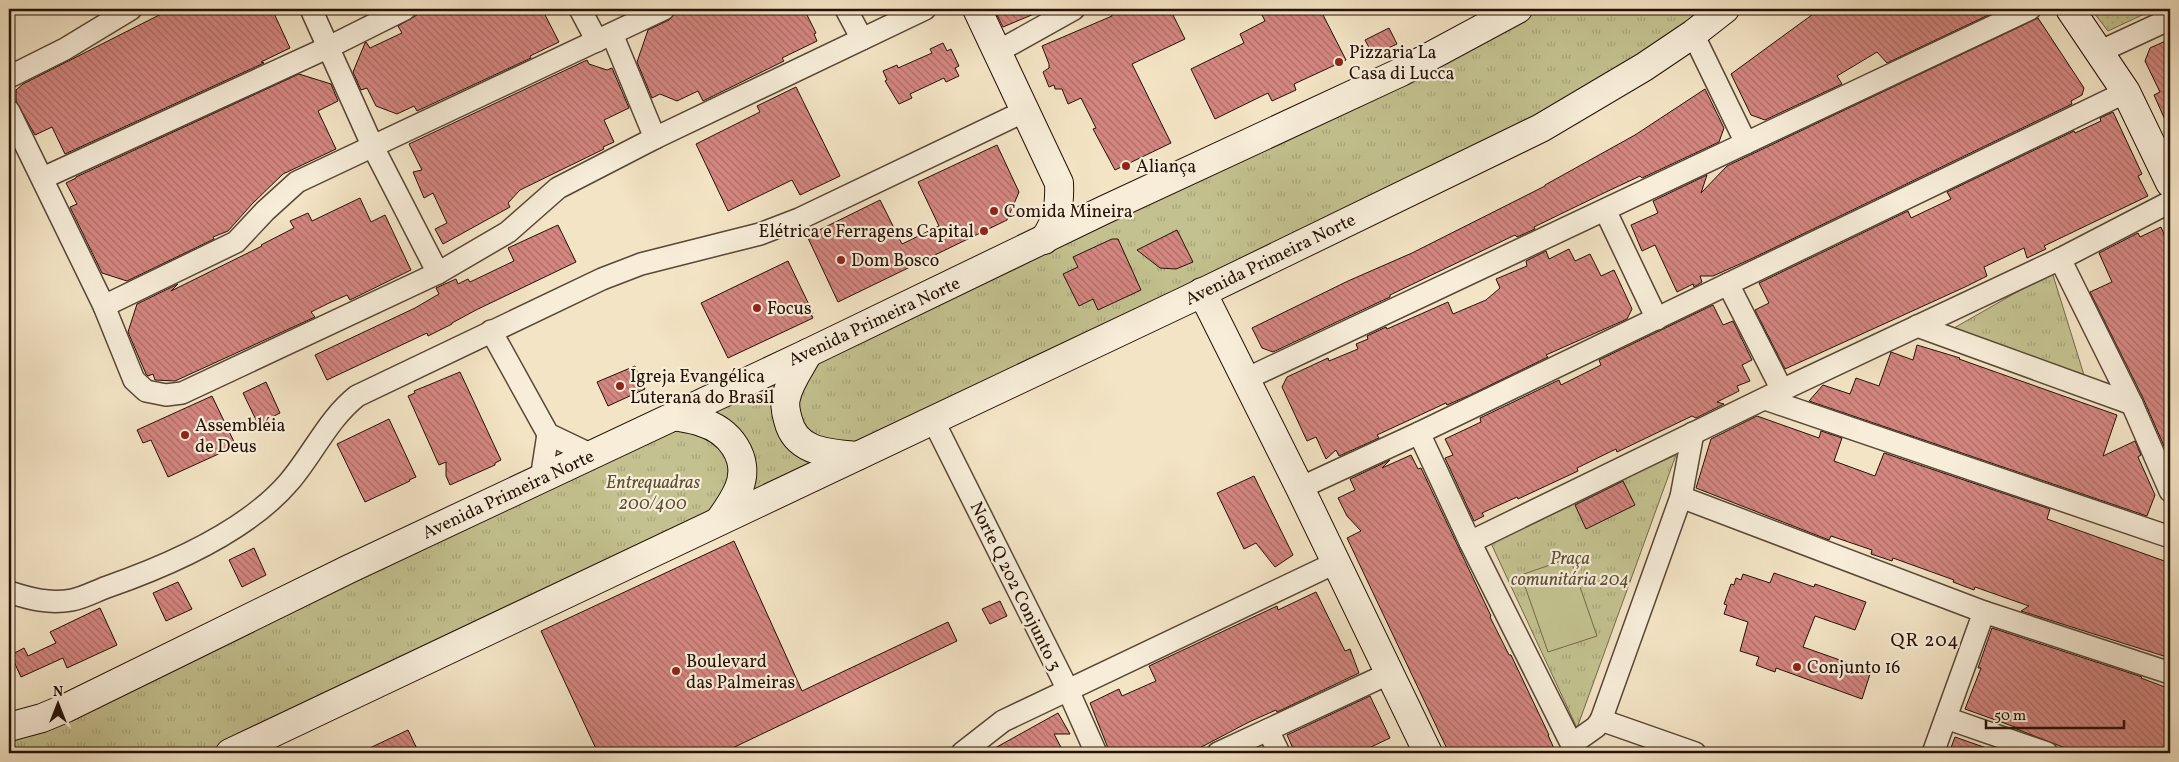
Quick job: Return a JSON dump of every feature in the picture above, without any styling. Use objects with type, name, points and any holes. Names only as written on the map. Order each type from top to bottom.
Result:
[{"type":"main road","points":[[977,9],[1059,183],[1060,200],[1057,216],[1044,240]]},
{"type":"main road","name":"Avenida Primeira Norte","points":[[9,727],[42,718],[66,708],[349,569],[808,353],[1104,210],[1401,72],[1518,9]]},
{"type":"main road","name":"Avenida Primeira Norte","points":[[230,753],[858,456],[1541,128],[1644,67],[1693,34],[1725,9]]},
{"type":"main road","points":[[2070,9],[2126,92],[2170,182]]},
{"type":"main road","points":[[1059,183],[1078,199],[1104,210]]},
{"type":"main road","points":[[1202,292],[1300,488],[1428,753]]},
{"type":"main road","points":[[808,353],[791,383],[786,397],[785,411],[789,426],[796,438],[809,448],[826,453],[858,456]]},
{"type":"main road","points":[[674,416],[703,422],[732,440],[739,453],[743,468],[740,486],[732,503],[719,521]]},
{"type":"street","points":[[9,77],[65,49],[131,9]]},
{"type":"street","points":[[311,9],[373,147],[438,272]]},
{"type":"street","points":[[43,178],[329,48],[404,9]]},
{"type":"street","points":[[580,9],[604,37],[656,138]]},
{"type":"street","points":[[104,306],[236,242],[265,211],[297,182],[664,9]]},
{"type":"street","points":[[846,9],[862,39]]},
{"type":"street","points":[[9,111],[104,306],[134,380],[146,391],[166,395],[182,394],[438,272],[508,232],[558,188],[656,138],[925,9]]},
{"type":"street","points":[[997,52],[1074,9]]},
{"type":"street","points":[[1246,378],[2030,9]]},
{"type":"street","points":[[2099,52],[2170,19]]},
{"type":"street","points":[[1693,34],[1746,143]]},
{"type":"street","points":[[1300,488],[1419,433],[2126,92]]},
{"type":"street","points":[[9,592],[42,602],[72,600],[180,558],[264,506],[289,482],[343,408],[357,396],[602,279],[641,264],[760,234],[799,219],[1025,111]]},
{"type":"street","points":[[1470,542],[1773,394],[2060,259],[2170,202]]},
{"type":"street","points":[[1605,210],[1657,318]]},
{"type":"street","points":[[2060,259],[2132,404],[2170,491]]},
{"type":"street","points":[[1728,284],[1773,394],[2170,538]]},
{"type":"street","points":[[1917,326],[2132,404]]},
{"type":"street","points":[[491,331],[548,434],[592,455]]},
{"type":"street","name":"Norte Q 202 Conjunto 3","points":[[933,420],[1068,690],[1096,753]]},
{"type":"street","points":[[1419,433],[1470,542],[1574,748],[1601,720],[1681,497],[1693,433]]},
{"type":"street","points":[[541,479],[548,434]]},
{"type":"street","points":[[1681,497],[1984,612],[2170,673]]},
{"type":"street","points":[[962,753],[1003,722],[1335,563]]},
{"type":"street","points":[[1933,753],[1984,612]]},
{"type":"street","points":[[1218,753],[1390,673]]},
{"type":"street","points":[[1946,718],[2047,753]]},
{"type":"street","points":[[1601,720],[1695,753]]},
{"type":"street","points":[[1268,730],[1279,753]]},
{"type":"green space","name":"Entrequadras 200/400","points":[[1532,9],[1716,9],[1614,74],[1441,167],[212,753],[9,753],[9,734],[1516,21]]},
{"type":"green space","points":[[2091,9],[2155,9],[2108,31]]},
{"type":"green space","points":[[2052,272],[2084,375],[1954,328]]},
{"type":"green space","name":"Praça comunitária 204","points":[[1676,455],[1577,728],[1489,539]]},
{"type":"green space","points":[[1570,558],[1597,636],[1548,652],[1521,575]]},
{"type":"building","points":[[171,9],[272,9],[290,48],[261,62],[264,63],[65,154],[52,127],[35,135],[16,101],[16,90],[23,84]]},
{"type":"building","points":[[427,9],[542,9],[559,42],[530,56],[531,58],[417,111],[414,106],[397,114],[376,106],[367,88],[361,90],[353,72],[365,43],[370,48],[402,33],[398,26]]},
{"type":"building","points":[[684,9],[804,9],[816,33],[814,34],[817,41],[782,58],[784,61],[703,101],[698,91],[677,101],[660,94],[652,98],[637,62],[648,30],[669,20],[675,13]]},
{"type":"building","points":[[994,9],[1046,9],[1003,27]]},
{"type":"building","points":[[1118,9],[1170,9],[1185,39],[1132,64],[1171,143],[1115,170],[1093,129],[1096,128],[1081,98],[1068,104],[1062,89],[1055,89],[1054,85],[1049,87],[1043,72],[1049,68],[1049,64],[1042,46],[1112,16],[1110,12]]},
{"type":"building","points":[[1259,9],[1320,9],[1346,60],[1294,84],[1296,90],[1272,101],[1268,93],[1215,119],[1191,69],[1244,43],[1240,34],[1265,21]]},
{"type":"building","points":[[1820,9],[2001,9],[1887,63],[1877,52],[1837,76],[1842,84],[1765,120],[1751,115],[1731,74]]},
{"type":"building","points":[[2038,18],[2084,88],[2082,95],[2071,101],[2072,104],[1751,259],[1713,276],[1700,276],[1702,282],[1694,287],[1693,284],[1677,292],[1655,245],[1642,251],[1631,225],[1658,213],[1653,201],[1707,175],[1701,193],[1727,166]]},
{"type":"building","points":[[1389,28],[1397,44],[1373,55],[1365,40]]},
{"type":"building","points":[[2170,39],[2170,131],[2154,95],[2160,92],[2145,61],[2150,48]]},
{"type":"building","points":[[943,43],[947,51],[951,49],[959,66],[955,68],[959,76],[946,82],[944,78],[910,94],[912,98],[899,104],[885,81],[887,80],[883,71],[897,65],[898,68],[932,53],[930,49]]},
{"type":"building","points":[[587,60],[589,64],[607,70],[612,68],[629,108],[604,120],[614,142],[603,147],[604,149],[520,190],[508,203],[510,207],[443,244],[435,229],[447,223],[433,193],[424,198],[413,172],[422,170],[409,144]]},
{"type":"building","points":[[299,74],[331,84],[338,101],[318,111],[336,149],[283,174],[228,231],[213,237],[214,239],[127,281],[102,273],[70,207],[77,204],[66,183]]},
{"type":"building","points":[[796,87],[840,176],[800,195],[792,180],[728,211],[696,144],[760,112],[757,106]]},
{"type":"building","points":[[1705,89],[1724,128],[1719,142],[1642,178],[1640,176],[1606,192],[1534,227],[1535,229],[1517,237],[1515,235],[1273,352],[1262,348],[1252,328],[1348,281],[1412,253],[1545,186],[1635,135]]},
{"type":"building","points":[[2113,112],[2142,174],[2138,176],[2148,196],[2044,246],[2046,249],[2027,258],[2024,248],[1984,267],[1987,276],[1785,369],[1755,310],[1769,303],[1759,283],[1908,211],[1911,218],[1951,199],[1947,192],[2074,131],[2075,133],[2101,121],[2100,118]]},
{"type":"building","points":[[997,145],[1019,192],[1007,220],[838,302],[807,236],[880,200],[902,244],[939,226],[918,182]]},
{"type":"building","points":[[360,198],[371,222],[385,215],[411,270],[350,300],[347,295],[329,303],[311,312],[315,317],[175,381],[155,380],[153,374],[148,376],[146,374],[128,332],[137,304],[178,284],[171,291],[262,246],[294,228],[290,221],[308,213],[312,221]]},
{"type":"building","points":[[558,225],[576,262],[476,310],[428,336],[427,333],[327,380],[315,355],[415,308],[439,294],[436,288],[456,279],[458,284],[468,279],[470,282],[514,261],[508,248]]},
{"type":"building","points":[[2161,227],[2170,249],[2170,443],[2164,446],[2143,398],[2090,292],[2112,282],[2099,253],[2138,233],[2140,237]]},
{"type":"building","points":[[1177,230],[1193,262],[1176,269],[1160,268],[1137,250]]},
{"type":"building","points":[[1112,239],[1118,239],[1141,290],[1098,310],[1093,299],[1079,306],[1063,274],[1078,267],[1073,257]]},
{"type":"building","points":[[1569,249],[1575,261],[1590,254],[1601,276],[1614,270],[1632,309],[1627,319],[1546,355],[1548,357],[1470,395],[1447,405],[1446,403],[1377,435],[1379,438],[1339,456],[1336,450],[1326,459],[1316,437],[1307,441],[1282,387],[1287,377],[1328,358],[1329,361],[1358,349],[1356,344],[1368,339],[1367,336],[1448,302],[1453,314],[1486,300],[1500,288],[1496,279],[1527,266],[1526,261],[1546,251],[1549,259]]},
{"type":"building","name":"Focus","points":[[788,261],[813,313],[811,314],[813,318],[728,358],[701,303]]},
{"type":"building","points":[[1713,305],[1723,325],[1733,321],[1752,360],[1742,365],[1750,381],[1737,386],[1739,391],[1717,402],[1724,404],[1696,418],[1692,416],[1617,452],[1616,449],[1577,468],[1578,471],[1518,499],[1517,497],[1482,513],[1484,516],[1474,521],[1445,458],[1453,455],[1445,439],[1481,422],[1480,418],[1559,380],[1561,385],[1601,365],[1599,360]]},
{"type":"building","points":[[1917,345],[1960,358],[2117,415],[2103,456],[2135,441],[2141,455],[2138,457],[2155,495],[2147,516],[1809,401],[1823,385],[1850,394],[1856,378],[1879,386],[1891,352],[1913,360]]},
{"type":"building","name":"Igreja Evangélica Luterana do Brasil","points":[[635,366],[645,389],[608,406],[597,382]]},
{"type":"building","points":[[460,372],[501,460],[495,463],[495,465],[450,485],[446,476],[446,462],[439,465],[408,396],[415,393],[414,391]]},
{"type":"building","points":[[266,382],[280,413],[258,424],[243,393]]},
{"type":"building","name":"Assembléia de Deus","points":[[212,396],[236,446],[168,477],[151,440],[143,443],[137,430]]},
{"type":"building","points":[[1757,416],[1819,438],[1821,431],[1842,438],[1834,461],[1875,476],[1884,453],[2050,509],[2047,519],[2170,563],[2170,658],[2021,611],[2029,606],[1975,587],[1974,590],[1953,582],[1954,580],[1893,558],[1892,561],[1871,554],[1872,550],[1831,536],[1829,540],[1696,488],[1711,439]]},
{"type":"building","points":[[389,419],[416,477],[365,502],[337,444]]},
{"type":"building","points":[[1411,455],[1418,469],[1421,468],[1556,753],[1449,753],[1347,538],[1361,531],[1347,516],[1338,498],[1355,490],[1350,479],[1390,460],[1382,468]]},
{"type":"building","points":[[1254,476],[1293,555],[1275,567],[1256,543],[1244,549],[1217,493]]},
{"type":"building","points":[[1623,481],[1635,505],[1586,529],[1575,505]]},
{"type":"building","name":"Boulevard das Palmeiras","points":[[734,541],[802,691],[948,622],[957,641],[722,753],[598,753],[541,631]]},
{"type":"building","points":[[254,548],[266,575],[242,587],[229,560]]},
{"type":"building","points":[[1774,573],[1814,587],[1815,584],[1866,602],[1855,630],[1815,616],[1803,647],[1871,671],[1862,699],[1776,668],[1775,672],[1756,665],[1759,657],[1740,651],[1748,622],[1724,614],[1727,605],[1724,604],[1731,584],[1734,585],[1736,578],[1741,580],[1743,574],[1770,583]]},
{"type":"building","points":[[178,582],[192,609],[166,621],[153,593]]},
{"type":"building","points":[[1316,592],[1345,651],[1350,649],[1359,673],[1277,712],[1276,710],[1249,722],[1190,753],[1110,753],[1090,703],[1119,689],[1122,696],[1156,681],[1149,666],[1277,606],[1278,610]]},
{"type":"building","points":[[1000,601],[1007,616],[990,624],[982,609]]},
{"type":"building","points":[[100,608],[117,645],[67,668],[63,658],[21,677],[11,655],[24,648],[28,656],[56,643],[50,632]]},
{"type":"building","points":[[1992,628],[2142,677],[2170,689],[2170,753],[2078,753],[1965,709],[1981,668],[1978,668]]},
{"type":"building","points":[[1370,696],[1390,738],[1371,747],[1374,753],[1295,753],[1287,735]]},
{"type":"building","points":[[1058,713],[1070,734],[1054,734],[1064,753],[986,753]]},
{"type":"building","points":[[408,730],[419,753],[359,753]]},
{"type":"building","points":[[1955,737],[1995,751],[1994,753],[1949,753]]},
{"type":"place","name":"Pizzaria La Casa di Lucca","points":[[1339,62]]},
{"type":"place","name":"Aliança","points":[[1126,166]]},
{"type":"place","name":"Comida Mineira","points":[[994,211]]},
{"type":"place","name":"Elétrica e Ferragens Capital","points":[[984,231]]},
{"type":"place","name":"Dom Bosco","points":[[841,260]]},
{"type":"place","name":"Focus","points":[[757,308]]},
{"type":"place","name":"Igreja Evangélica Luterana do Brasil","points":[[620,386]]},
{"type":"place","name":"Assembléia de Deus","points":[[185,435]]},
{"type":"place","name":"Conjunto 16","points":[[1797,667]]},
{"type":"place","name":"Boulevard das Palmeiras","points":[[676,671]]},
{"type":"district","name":"QR 204","points":[[1925,639]]}]
